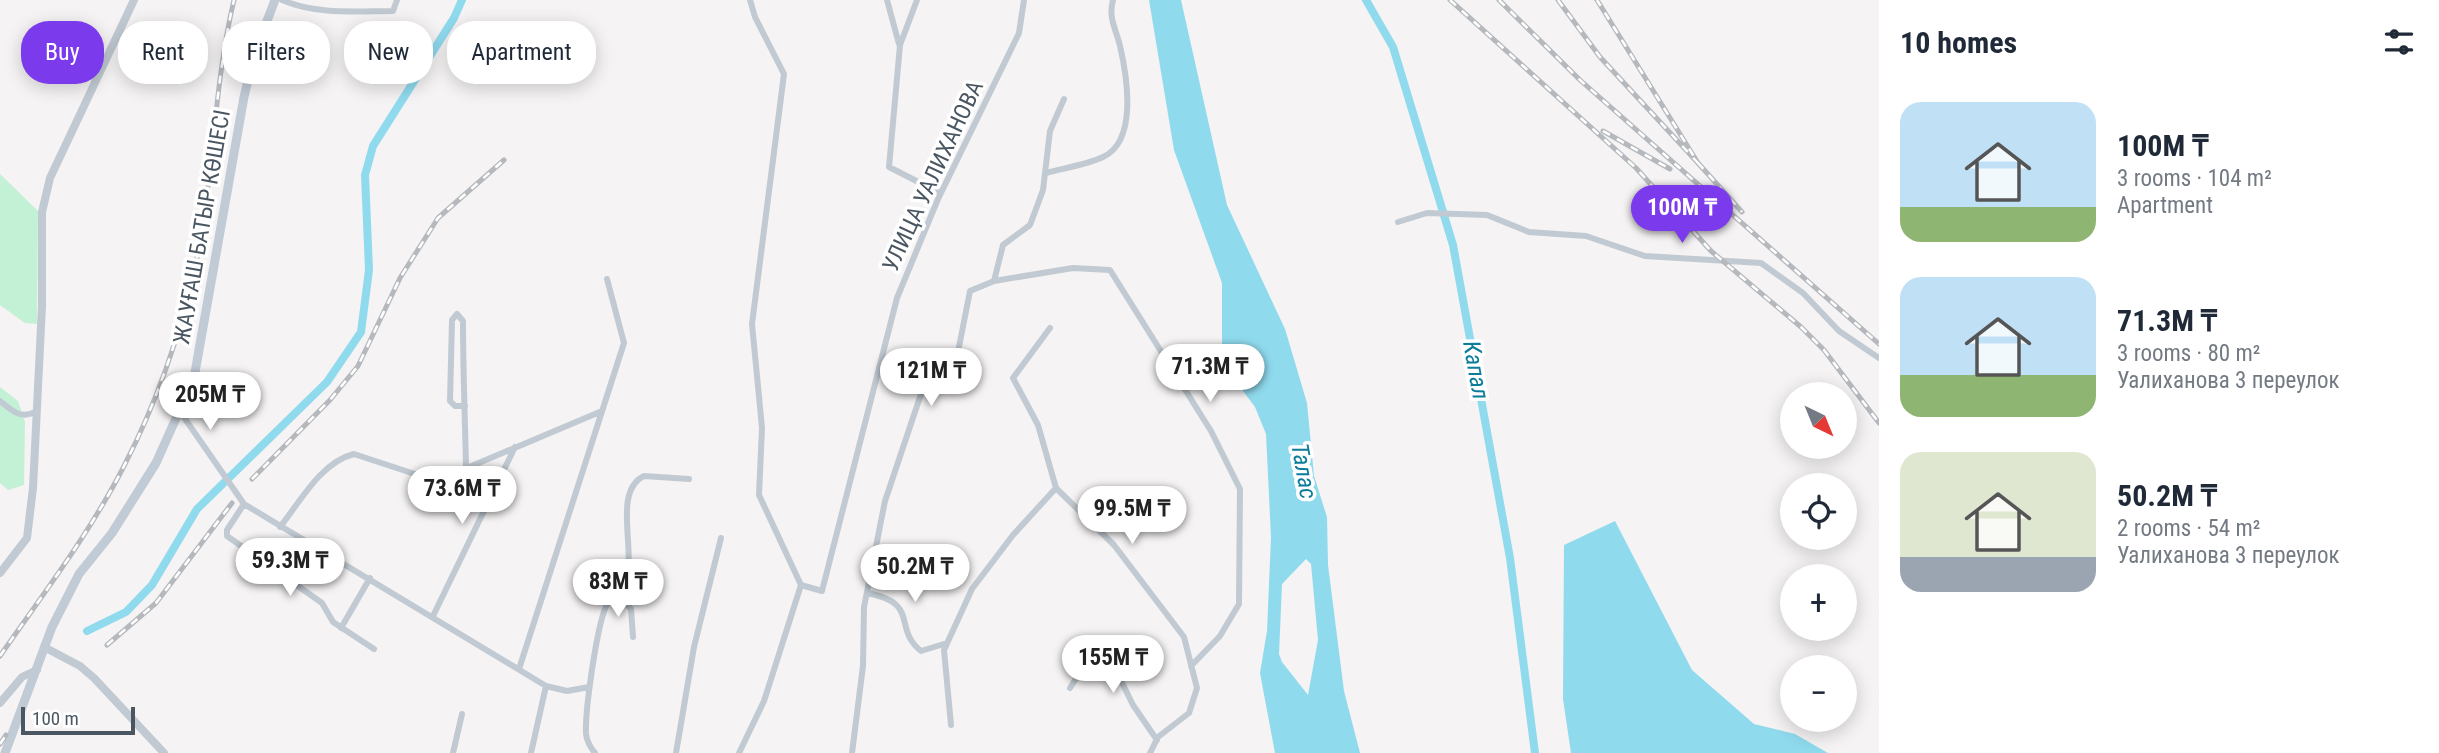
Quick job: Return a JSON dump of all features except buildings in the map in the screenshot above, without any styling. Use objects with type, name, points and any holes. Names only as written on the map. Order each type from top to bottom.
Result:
[{"type":"main road","name":"ЖАУҒАШ БАТЫР КӨШЕСІ","points":[[5,753],[44,647],[79,574],[130,505],[156,463],[194,379],[244,97],[254,55],[275,0]]},
{"type":"street","points":[[0,573],[27,538],[33,488],[42,306],[42,212],[50,178],[134,0]]},
{"type":"street","points":[[282,0],[296,6],[333,12],[393,11],[397,0]]},
{"type":"street","points":[[739,753],[764,701],[801,585],[759,495],[762,428],[752,324],[784,74],[755,17],[750,0]]},
{"type":"street","points":[[887,0],[900,46]]},
{"type":"street","points":[[917,0],[900,46],[889,167],[940,193]]},
{"type":"street","name":"УЛИЦА УАЛИХАНОВА","points":[[801,585],[822,591],[897,298],[940,193],[1019,33],[1024,0]]},
{"type":"street","points":[[1046,173],[1105,157],[1116,146],[1125,128],[1123,56],[1110,16],[1113,0]]},
{"type":"street","points":[[994,281],[1003,244],[1030,225],[1046,173],[1050,131],[1064,99]]},
{"type":"street","points":[[1398,222],[1427,213],[1487,215],[1530,232],[1586,236],[1645,256],[1761,263],[1803,293],[1839,331],[1879,358]]},
{"type":"street","points":[[852,753],[863,666],[867,593],[885,501],[921,394],[957,357],[970,291],[994,281],[1073,268],[1110,270],[1211,431],[1240,489],[1239,604],[1220,636],[1191,666]]},
{"type":"street","points":[[519,669],[624,343],[607,279]]},
{"type":"street","points":[[465,406],[455,406],[450,401],[452,320],[460,315],[463,321],[463,370],[465,406],[466,467]]},
{"type":"street","points":[[1050,328],[1013,378],[1038,425],[1056,488],[1114,545],[1184,637],[1197,688],[1189,713],[1157,740],[1150,753]]},
{"type":"street","points":[[450,369],[463,370]]},
{"type":"street","points":[[0,401],[15,414],[28,416],[37,411]]},
{"type":"street","points":[[280,527],[324,472],[345,456],[354,454],[428,480],[443,478],[602,411]]},
{"type":"street","points":[[181,412],[244,503],[546,686],[567,691],[589,687]]},
{"type":"street","points":[[433,616],[514,447]]},
{"type":"street","points":[[595,753],[588,744],[586,734],[589,687],[606,605],[627,576],[630,554],[626,515],[633,483],[644,477],[689,479]]},
{"type":"street","points":[[951,725],[944,650],[947,643],[972,589],[1013,535],[1056,488]]},
{"type":"street","points":[[244,503],[227,530],[227,537],[322,603],[333,622],[373,649]]},
{"type":"street","points":[[677,753],[694,647],[721,538]]},
{"type":"street","points":[[341,628],[370,578]]},
{"type":"street","points":[[617,593],[631,609],[633,637]]},
{"type":"street","points":[[867,593],[887,597],[902,610],[911,644],[921,651],[947,643]]},
{"type":"street","points":[[44,647],[80,666],[164,753]]},
{"type":"street","points":[[1070,688],[1091,653],[1109,656],[1133,705],[1157,740]]},
{"type":"street","points":[[0,703],[22,677],[37,670]]},
{"type":"street","points":[[531,753],[546,686]]},
{"type":"street","points":[[453,753],[462,714]]},
{"type":"green space","points":[[0,174],[38,211],[37,324],[25,323],[0,305]]},
{"type":"green space","points":[[0,387],[18,401],[25,422],[24,485],[8,490],[0,483]]},
{"type":"water","name":"Талас","points":[[1149,0],[1181,0],[1227,205],[1285,329],[1307,403],[1314,476],[1327,517],[1328,565],[1344,691],[1360,753],[1275,753],[1260,673],[1267,631],[1271,537],[1266,434],[1255,407],[1228,371],[1222,357],[1222,283],[1174,150]],"holes":[[[1306,559],[1311,564],[1318,640],[1308,695],[1282,662],[1279,654],[1282,584]]]},
{"type":"water","points":[[1615,521],[1692,670],[1754,724],[1795,734],[1828,753],[1571,753],[1563,699],[1564,545]]},
{"type":"waterway","points":[[87,631],[126,612],[152,585],[197,509],[327,382],[361,332],[369,270],[365,175],[373,146],[454,18],[462,0]]},
{"type":"waterway","name":"Капал","points":[[1366,0],[1393,47],[1453,245],[1510,558],[1535,753]]},
{"type":"railway","points":[[0,656],[111,491],[136,442],[166,369],[195,267],[206,201],[222,66],[234,0]]},
{"type":"railway","points":[[1450,0],[1636,168],[1711,251],[1801,327],[1824,350],[1879,423]]},
{"type":"railway","points":[[1499,0],[1580,80],[1879,344]]},
{"type":"railway","points":[[1558,0],[1600,57],[1698,163],[1597,0]]},
{"type":"railway","points":[[1603,131],[1670,169]]},
{"type":"railway","points":[[252,479],[330,400],[358,366],[400,278],[438,218],[504,160]]},
{"type":"railway","points":[[1698,163],[1742,212]]},
{"type":"railway","points":[[107,645],[156,603],[232,503]]},
{"type":"railway","points":[[0,744],[6,735]]}]
